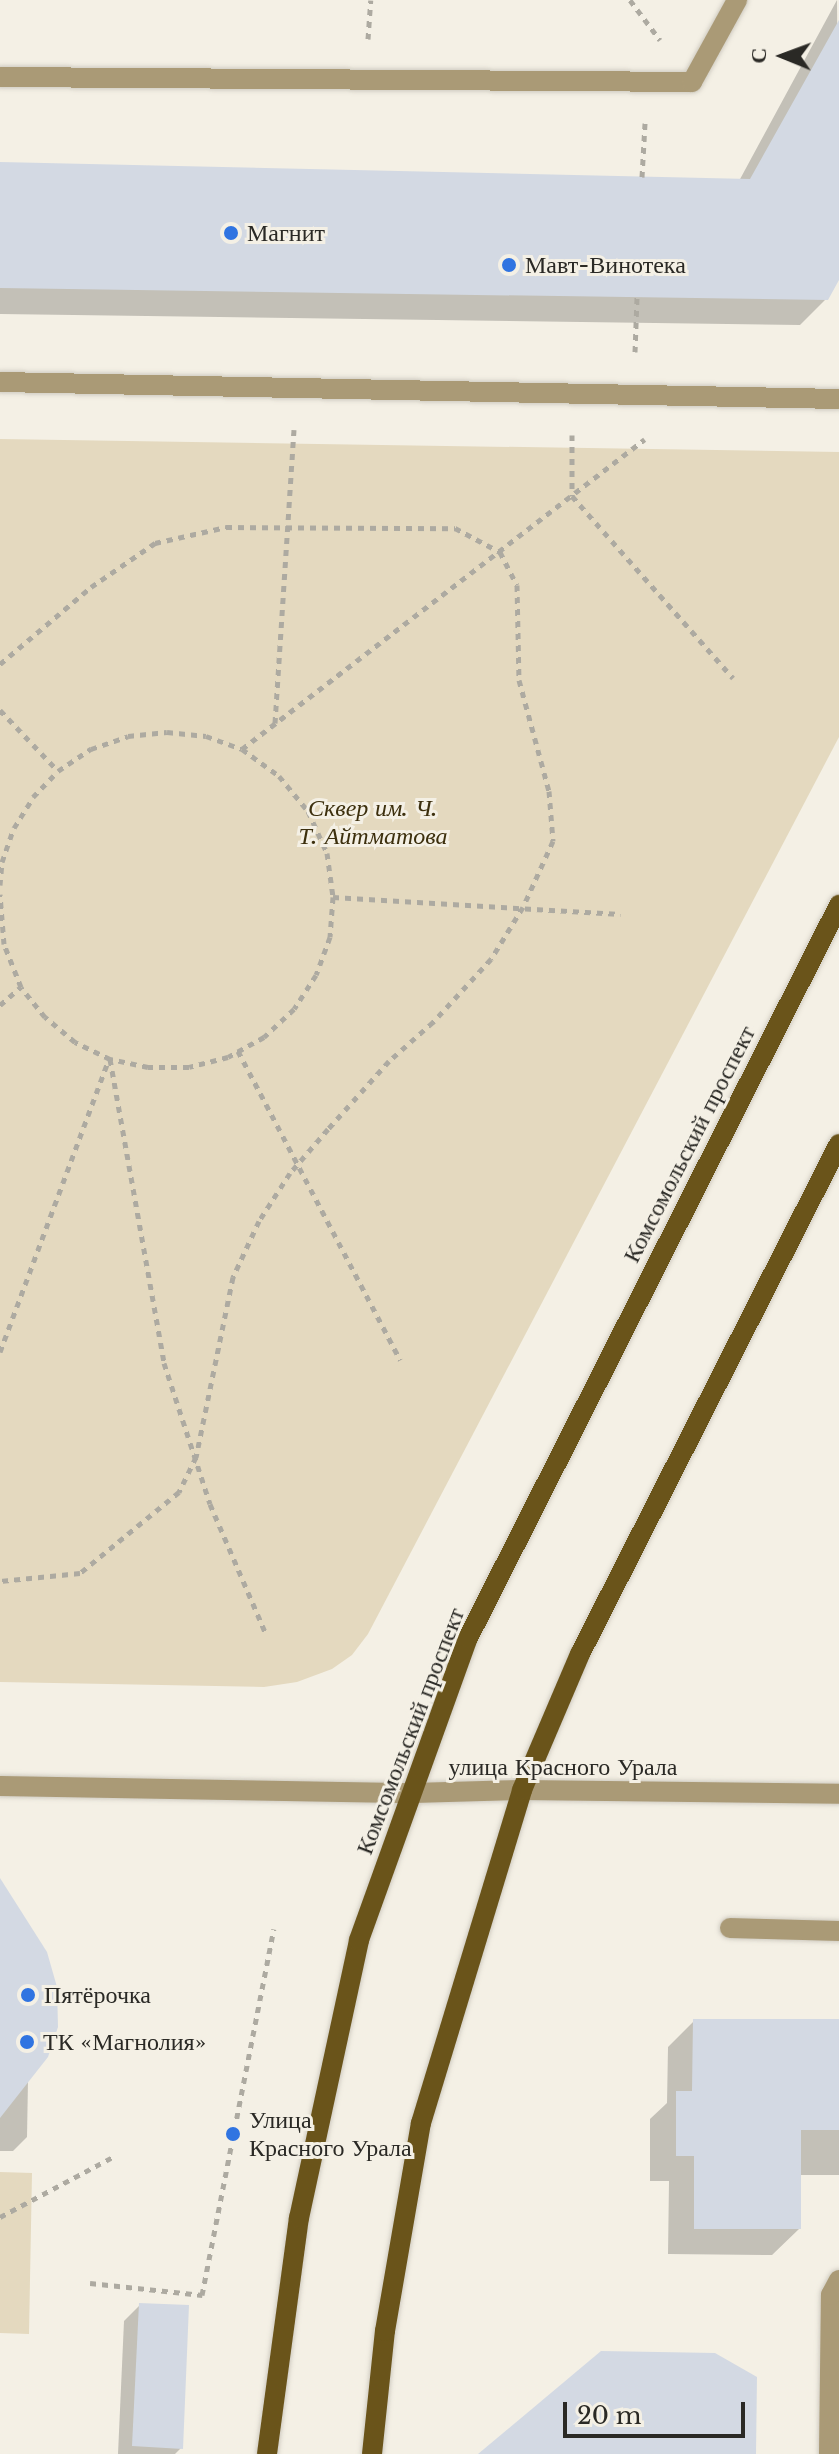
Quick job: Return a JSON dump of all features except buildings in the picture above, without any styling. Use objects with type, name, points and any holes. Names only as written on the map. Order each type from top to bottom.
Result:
[{"type":"main road","name":"Комсомольский проспект","points":[[267,2454],[313,2146],[359,1940],[468,1638],[839,905]]},
{"type":"main road","points":[[372,2454],[385,2331],[421,2123],[522,1790],[580,1654],[839,1144]]},
{"type":"street","points":[[0,77],[692,82],[737,0]]},
{"type":"street","points":[[0,382],[839,399]]},
{"type":"street","name":"улица Красного Урала","points":[[0,1786],[413,1793],[522,1790],[839,1794]]},
{"type":"street","points":[[730,1928],[839,1931]]},
{"type":"street","points":[[829,2454],[831,2295],[839,2280]]},
{"type":"path","points":[[642,177],[647,82]]},
{"type":"path","points":[[633,395],[637,297]]},
{"type":"path","points":[[275,724],[285,527],[297,388]]},
{"type":"path","points":[[571,393],[572,496],[733,678]]},
{"type":"path","points":[[242,749],[699,396]]},
{"type":"path","points":[[0,664],[91,587],[155,543],[226,527],[455,528],[500,552],[517,585],[515,626],[519,680],[549,791],[553,841],[523,907],[491,959],[433,1022],[389,1061],[297,1164],[259,1221],[233,1277],[211,1371],[196,1457],[179,1492],[80,1573],[0,1581]]},
{"type":"path","points":[[0,710],[58,771]]},
{"type":"path","points":[[0,885],[2,862],[14,828],[33,797],[58,771],[91,749],[128,736],[167,732],[193,735],[242,749],[279,776],[308,811],[327,853],[333,897],[330,937],[316,975],[294,1009],[264,1037],[238,1051],[189,1067],[148,1067],[110,1059],[75,1042],[21,987],[4,944],[0,894]]},
{"type":"path","points":[[333,897],[620,914]]},
{"type":"path","points":[[0,1005],[21,987]]},
{"type":"path","points":[[238,1051],[400,1360]]},
{"type":"path","points":[[0,1352],[110,1059]]},
{"type":"path","points":[[110,1059],[164,1363],[210,1504],[265,1632]]},
{"type":"path","points":[[90,2283],[202,2295],[274,1929]]},
{"type":"path","points":[[0,2217],[113,2157]]},
{"type":"green space","name":"Сквер им. Ч. Т. Айтматова","points":[[0,439],[839,452],[839,737],[368,1634],[352,1655],[332,1669],[297,1682],[264,1687],[0,1682]]},
{"type":"green space","points":[[0,2172],[32,2173],[29,2334],[0,2333]]},
{"type":"place","name":"Магнит","points":[[231,233]]},
{"type":"place","name":"Мавт-Винотека","points":[[509,265]]},
{"type":"place","name":"Пятёрочка","points":[[28,1995]]},
{"type":"place","name":"ТК «Магнолия»","points":[[27,2042]]},
{"type":"place","name":"Улица Красного Урала","points":[[233,2134]]}]
